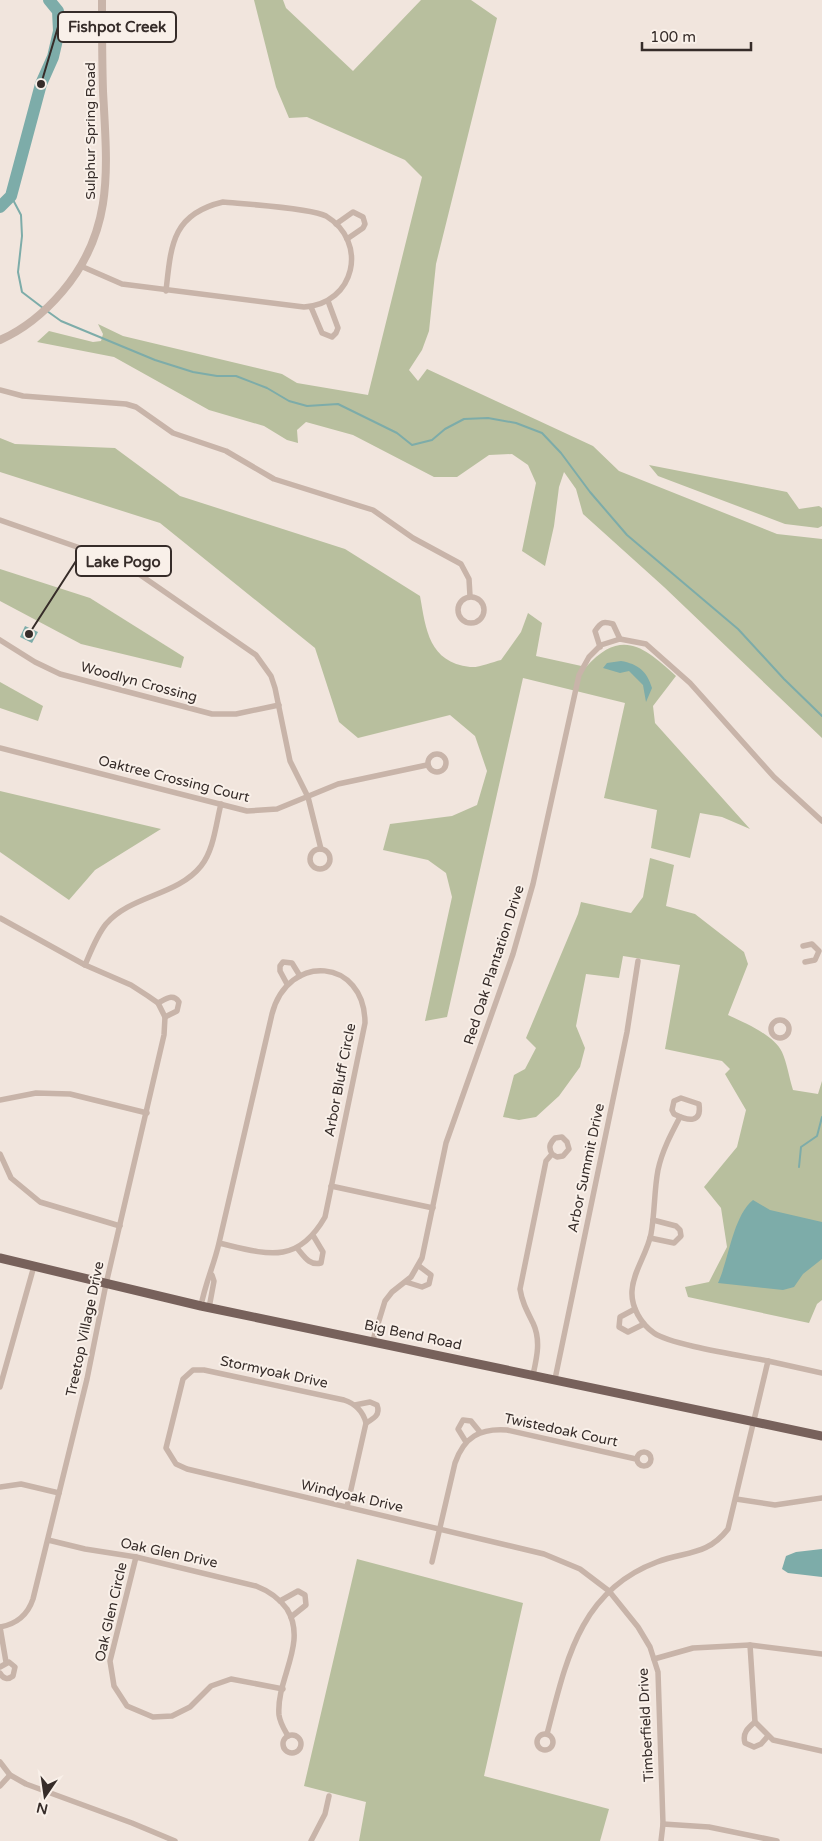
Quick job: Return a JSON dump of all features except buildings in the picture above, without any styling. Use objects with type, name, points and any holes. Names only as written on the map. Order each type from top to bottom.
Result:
[{"type":"main road","name":"Big Bend Road","points":[[0,1258],[205,1307],[373,1340],[822,1436]]},
{"type":"street","name":"Sulphur Spring Road","points":[[0,340],[30,324],[59,296],[83,267],[101,221],[105,191],[102,0]]},
{"type":"street","points":[[83,267],[114,283],[166,291],[311,307],[328,301],[337,295],[349,277],[351,255],[347,239],[336,224],[324,215],[223,202],[208,205],[190,215],[176,234],[171,247],[166,291]]},
{"type":"street","points":[[336,224],[353,212],[363,218],[365,224],[363,228],[347,239]]},
{"type":"street","points":[[311,307],[322,333],[332,336],[336,334],[338,328],[328,301]]},
{"type":"street","points":[[0,390],[23,396],[119,402],[131,406],[173,432],[226,451],[274,479],[373,510],[413,538],[462,564],[468,579],[470,596]]},
{"type":"street","points":[[0,520],[128,566],[256,655],[271,676],[290,761],[308,797],[322,849]]},
{"type":"street","points":[[128,566],[135,553],[141,550],[148,552],[153,562],[144,576]]},
{"type":"street","points":[[470,596],[479,600],[484,612],[480,621],[473,624],[461,618],[458,611],[460,603],[470,596]]},
{"type":"street","points":[[600,647],[595,631],[600,623],[604,621],[613,624],[620,639],[646,644],[690,683],[774,777],[822,821]]},
{"type":"street","name":"Red Oak Plantation Drive","points":[[373,1340],[385,1301],[420,1266],[446,1143],[513,954],[533,884],[579,675],[588,657],[600,647],[620,639]]},
{"type":"street","name":"Woodlyn Crossing","points":[[0,640],[35,662],[60,674],[212,714],[236,714],[279,705]]},
{"type":"street","name":"Oaktree Crossing Court","points":[[0,748],[247,811],[265,811],[308,797],[338,784],[428,766]]},
{"type":"street","points":[[85,965],[100,934],[114,917],[124,910],[181,883],[202,865],[208,855],[221,804]]},
{"type":"street","points":[[0,918],[85,965],[131,985],[158,1003],[165,1018]]},
{"type":"street","points":[[803,946],[812,944],[819,951],[815,960],[805,962]]},
{"type":"street","name":"Arbor Summit Drive","points":[[555,1379],[627,1032],[638,961]]},
{"type":"street","points":[[287,984],[280,971],[280,966],[283,962],[292,963],[300,976]]},
{"type":"street","name":"Arbor Bluff Circle","points":[[205,1307],[207,1279],[212,1275],[219,1243],[275,1006],[287,984],[300,976],[314,971],[327,971],[341,975],[361,996],[365,1010],[363,1037],[325,1217],[314,1237],[297,1248],[270,1253],[219,1243]]},
{"type":"street","name":"Treetop Village Drive","points":[[0,1627],[20,1619],[30,1608],[48,1540],[94,1352],[106,1284],[164,1035],[165,1018],[177,1011],[179,1002],[175,998],[170,997],[158,1003]]},
{"type":"street","points":[[0,1100],[36,1093],[70,1094],[147,1113]]},
{"type":"street","points":[[681,1098],[699,1104],[700,1112],[697,1118],[692,1120],[680,1117],[674,1114],[672,1110],[674,1102],[681,1098]]},
{"type":"street","points":[[680,1117],[662,1156],[650,1238],[634,1277],[632,1293],[635,1309],[644,1324],[655,1334],[673,1341],[822,1372]]},
{"type":"street","points":[[0,1154],[11,1178],[40,1202],[120,1226]]},
{"type":"street","points":[[533,1374],[538,1340],[534,1324],[525,1309],[520,1289],[546,1162],[552,1154]]},
{"type":"street","points":[[331,1186],[433,1208]]},
{"type":"street","points":[[650,1238],[674,1243],[681,1236],[680,1230],[676,1226],[653,1220]]},
{"type":"street","points":[[297,1248],[309,1262],[314,1264],[320,1263],[323,1252],[314,1237]]},
{"type":"street","points":[[0,1387],[34,1266]]},
{"type":"street","points":[[406,1282],[422,1287],[429,1284],[431,1275],[420,1266]]},
{"type":"street","points":[[635,1309],[620,1317],[619,1327],[628,1332],[644,1324]]},
{"type":"street","points":[[547,1734],[573,1641],[600,1599],[608,1591],[644,1568],[671,1558],[692,1554],[715,1543],[728,1529],[768,1361]]},
{"type":"street","name":"Stormyoak Drive","points":[[187,1374],[193,1370],[204,1370],[344,1400],[355,1405],[370,1402],[377,1406],[378,1414],[366,1423],[347,1507]]},
{"type":"street","name":"Windyoak Drive","points":[[187,1374],[180,1383],[167,1440],[169,1455],[176,1464],[187,1469],[544,1554],[580,1569],[608,1591]]},
{"type":"street","points":[[355,1405],[364,1416],[366,1423]]},
{"type":"street","points":[[432,1562],[455,1463],[466,1442],[480,1432],[471,1421],[463,1420],[458,1428],[466,1442]]},
{"type":"street","name":"Twistedoak Court","points":[[480,1432],[498,1429],[516,1431],[636,1459]]},
{"type":"street","points":[[0,1487],[21,1484],[59,1493]]},
{"type":"street","points":[[736,1499],[775,1505],[822,1498]]},
{"type":"street","name":"Oak Glen Drive","points":[[48,1540],[85,1549],[136,1557],[256,1586],[272,1593],[291,1617],[295,1636],[279,1714],[288,1736]]},
{"type":"street","name":"Oak Glen Circle","points":[[136,1557],[110,1661],[114,1686],[127,1706],[153,1717],[172,1716],[190,1707],[211,1686],[231,1679],[283,1690]]},
{"type":"street","points":[[280,1601],[298,1591],[306,1594],[306,1604],[291,1617]]},
{"type":"street","name":"Timberfield Drive","points":[[608,1591],[638,1627],[650,1647],[658,1672],[663,1824],[661,1841]]},
{"type":"street","points":[[0,1627],[6,1662]]},
{"type":"street","points":[[654,1659],[693,1648],[750,1645],[822,1654]]},
{"type":"street","points":[[750,1645],[755,1722],[768,1736],[788,1745],[822,1751]]},
{"type":"street","points":[[0,1667],[6,1662]]},
{"type":"street","points":[[0,1674],[6,1679],[11,1678],[15,1674],[13,1665],[6,1662]]},
{"type":"street","points":[[755,1722],[746,1731],[744,1736],[745,1743],[754,1747],[761,1744],[768,1736]]},
{"type":"street","points":[[0,1762],[10,1775],[37,1789],[162,1838],[175,1841]]},
{"type":"street","points":[[0,1786],[10,1775]]},
{"type":"street","points":[[312,1841],[325,1814],[328,1796]]},
{"type":"street","points":[[663,1824],[709,1827],[776,1841]]},
{"type":"green space","points":[[254,0],[283,0],[286,8],[353,71],[421,0],[471,0],[497,18],[436,264],[429,331],[422,350],[409,370],[418,381],[427,369],[593,446],[619,471],[777,534],[822,539],[822,738],[664,587],[583,514],[576,489],[564,472],[559,487],[554,526],[545,566],[522,551],[536,483],[528,465],[512,454],[489,455],[457,477],[434,477],[353,435],[306,422],[297,430],[298,443],[287,440],[264,426],[209,410],[114,357],[37,342],[49,331],[93,342],[101,341],[103,334],[98,324],[123,336],[282,374],[297,383],[368,395],[422,177],[405,160],[307,117],[289,118],[276,87]]},
{"type":"green space","points":[[0,438],[15,444],[115,448],[180,496],[345,549],[420,596],[432,642],[446,659],[456,664],[474,667],[501,660],[521,632],[528,613],[542,623],[536,656],[586,667],[599,655],[611,648],[622,645],[633,646],[643,650],[676,676],[653,706],[655,723],[750,829],[722,817],[700,813],[690,858],[651,848],[657,810],[604,798],[625,703],[523,678],[447,1017],[425,1021],[452,897],[446,873],[428,860],[383,850],[390,824],[452,816],[477,805],[487,771],[475,736],[450,715],[358,738],[339,722],[315,648],[160,523],[0,472]]},
{"type":"green space","points":[[649,465],[787,492],[799,509],[819,506],[822,508],[822,526],[818,528],[785,524],[658,476]]},
{"type":"green space","points":[[0,569],[90,598],[184,657],[181,668],[81,644],[0,601]]},
{"type":"green space","points":[[0,682],[43,706],[38,721],[0,708]]},
{"type":"green space","points":[[0,791],[161,829],[95,870],[69,900],[0,852]]},
{"type":"green space","points":[[650,858],[674,865],[666,906],[695,914],[744,952],[748,964],[728,1015],[773,1040],[782,1052],[793,1090],[818,1094],[822,1081],[822,1300],[817,1304],[809,1323],[688,1297],[685,1287],[709,1282],[727,1247],[721,1208],[704,1187],[737,1147],[746,1110],[725,1074],[730,1069],[722,1061],[665,1049],[680,965],[623,956],[619,978],[586,974],[576,1026],[585,1048],[580,1067],[559,1096],[536,1117],[519,1120],[503,1117],[514,1075],[525,1069],[536,1048],[526,1038],[578,914],[581,902],[631,913],[643,897]]},
{"type":"green space","points":[[357,1559],[523,1603],[484,1776],[609,1809],[600,1841],[359,1841],[366,1802],[304,1786]]},
{"type":"water","points":[[25,626],[38,632],[32,643],[20,637]]},
{"type":"water","points":[[621,661],[637,666],[647,677],[652,688],[646,702],[643,685],[629,671],[620,673],[603,668],[607,663]]},
{"type":"water","points":[[753,1200],[770,1210],[822,1222],[822,1259],[803,1274],[794,1287],[783,1290],[718,1283],[736,1227],[746,1207]]},
{"type":"water","points":[[822,1549],[822,1577],[788,1573],[782,1569],[786,1556],[796,1552]]},
{"type":"waterway","points":[[0,207],[11,196],[41,84],[53,57],[59,31],[58,11],[49,0]]},
{"type":"waterway","points":[[11,196],[21,215],[22,236],[18,272],[22,292],[43,308]]},
{"type":"waterway","points":[[47,311],[61,321],[155,360],[193,372],[217,376],[236,376],[267,388],[289,401],[307,406],[338,404],[397,433],[412,445],[432,440],[445,429],[464,419],[488,418],[516,423],[542,433],[561,453],[590,492],[627,535],[738,629],[784,679],[822,716]]},
{"type":"waterway","points":[[799,1167],[801,1147],[817,1136],[822,1117]]},
{"type":"place","name":"Fishpot Creek","points":[[41,84]]},
{"type":"place","name":"Lake Pogo","points":[[29,634]]}]
